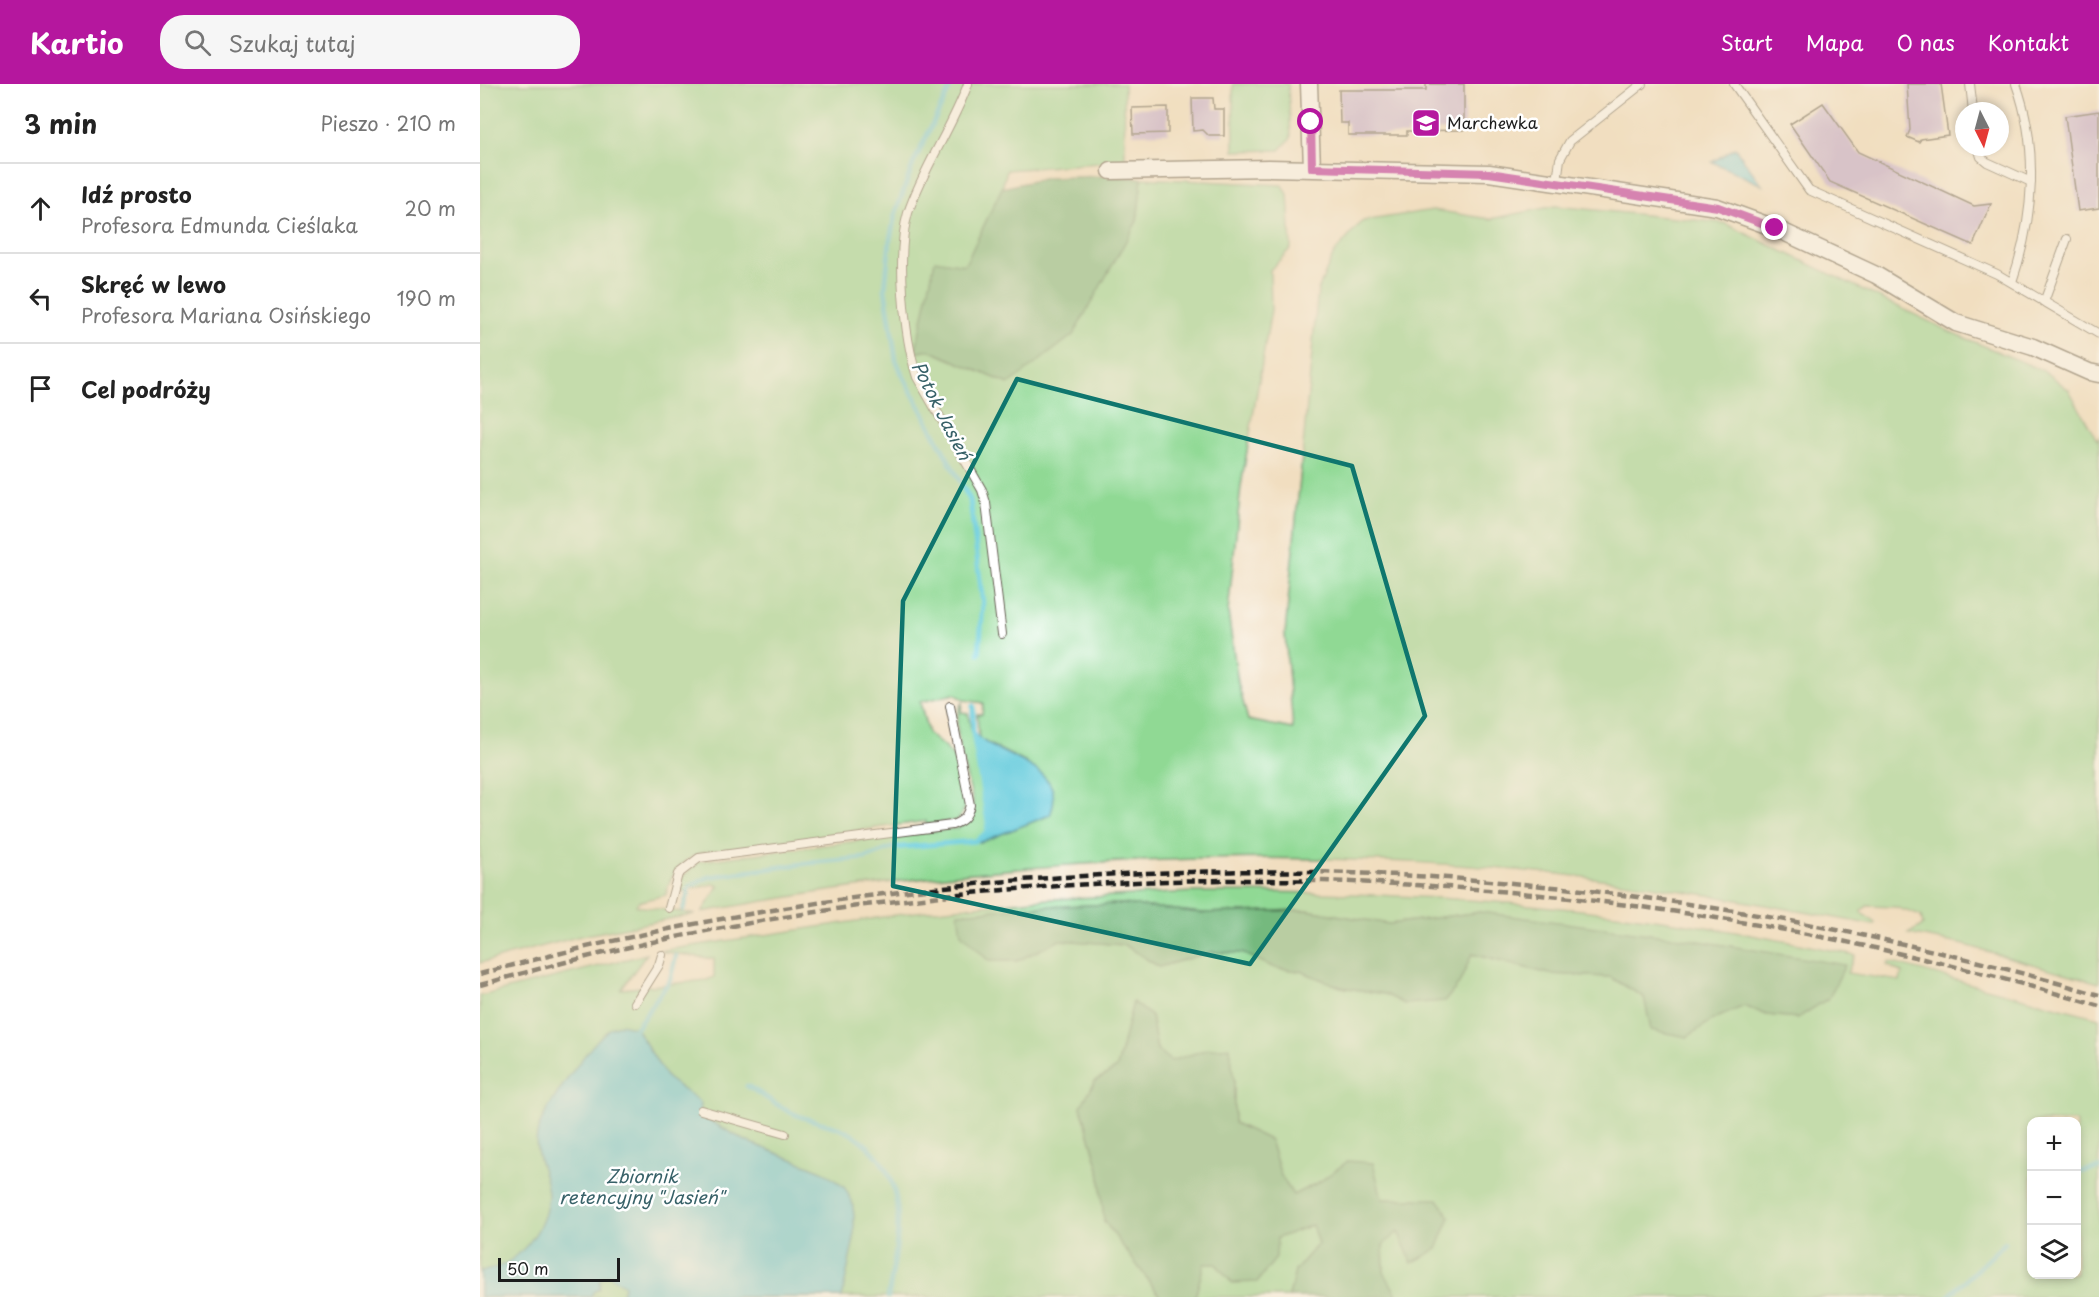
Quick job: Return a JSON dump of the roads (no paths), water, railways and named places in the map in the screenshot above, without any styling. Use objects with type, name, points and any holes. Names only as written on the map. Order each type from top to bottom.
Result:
[{"type":"street","points":[[1309,84],[1312,168]]},
{"type":"street","points":[[1112,171],[1312,168],[1489,173],[1718,207],[1743,215],[1876,275],[1947,319],[2033,347],[2089,372],[2099,374]]},
{"type":"lane","points":[[968,84],[908,213],[902,248],[903,282],[910,358],[917,377],[982,490],[986,503],[1002,634]]},
{"type":"lane","points":[[1557,182],[1560,159],[1570,141],[1642,84]]},
{"type":"lane","points":[[1734,84],[1809,190],[2012,282],[2099,334]]},
{"type":"lane","points":[[1970,84],[1972,102]]},
{"type":"lane","points":[[2012,282],[2025,236],[2031,183],[2028,131],[2016,84]]},
{"type":"lane","points":[[1981,156],[1987,162],[2031,183]]},
{"type":"lane","points":[[2044,302],[2067,239]]},
{"type":"lane","points":[[669,908],[678,874],[699,858],[961,822],[967,816],[970,806],[950,706]]},
{"type":"lane","points":[[635,1003],[659,965],[662,955]]},
{"type":"lane","points":[[701,1110],[785,1134]]},
{"type":"water","points":[[1735,148],[1762,185],[1712,162]]},
{"type":"water","points":[[973,732],[984,742],[1041,774],[1050,784],[1054,798],[1050,815],[981,842],[975,841],[987,833],[988,822]]},
{"type":"water","name":"Zbiornik retencyjny \"Jasień\"","points":[[621,1024],[636,1028],[667,1078],[701,1103],[700,1115],[744,1140],[822,1171],[844,1187],[852,1201],[854,1239],[842,1297],[617,1297],[622,1295],[624,1286],[609,1275],[600,1279],[599,1289],[593,1292],[591,1297],[480,1297],[480,1271],[493,1269],[516,1256],[535,1235],[546,1209],[548,1196],[546,1180],[536,1142],[540,1124],[556,1095],[591,1048],[609,1029]]},
{"type":"waterway","name":"Potok Jasień","points":[[952,84],[913,164],[895,215],[885,289],[896,360],[970,500],[983,604],[979,653]]},
{"type":"waterway","name":"Potok Jasień","points":[[683,910],[690,886],[709,877],[809,863],[866,858],[892,848],[975,841],[987,833],[988,822],[973,732],[973,706]]},
{"type":"waterway","name":"Potok Jasień","points":[[636,1028],[670,980],[676,956]]},
{"type":"waterway","points":[[747,1086],[792,1113],[853,1135],[876,1155],[888,1173],[895,1192],[898,1212],[895,1255],[888,1297]]},
{"type":"waterway","points":[[2081,1172],[2099,1168]]},
{"type":"waterway","points":[[1948,1297],[2005,1243]]},
{"type":"railway","points":[[480,974],[680,927],[882,894],[1086,876],[1291,872],[1495,882],[1699,906],[1900,943],[2099,995]]},
{"type":"railway","points":[[480,985],[679,936],[881,903],[1086,884],[1291,880],[1496,891],[1700,915],[1901,954],[2099,1006]]},
{"type":"place","name":"Marchewka","points":[[1426,123]]}]
